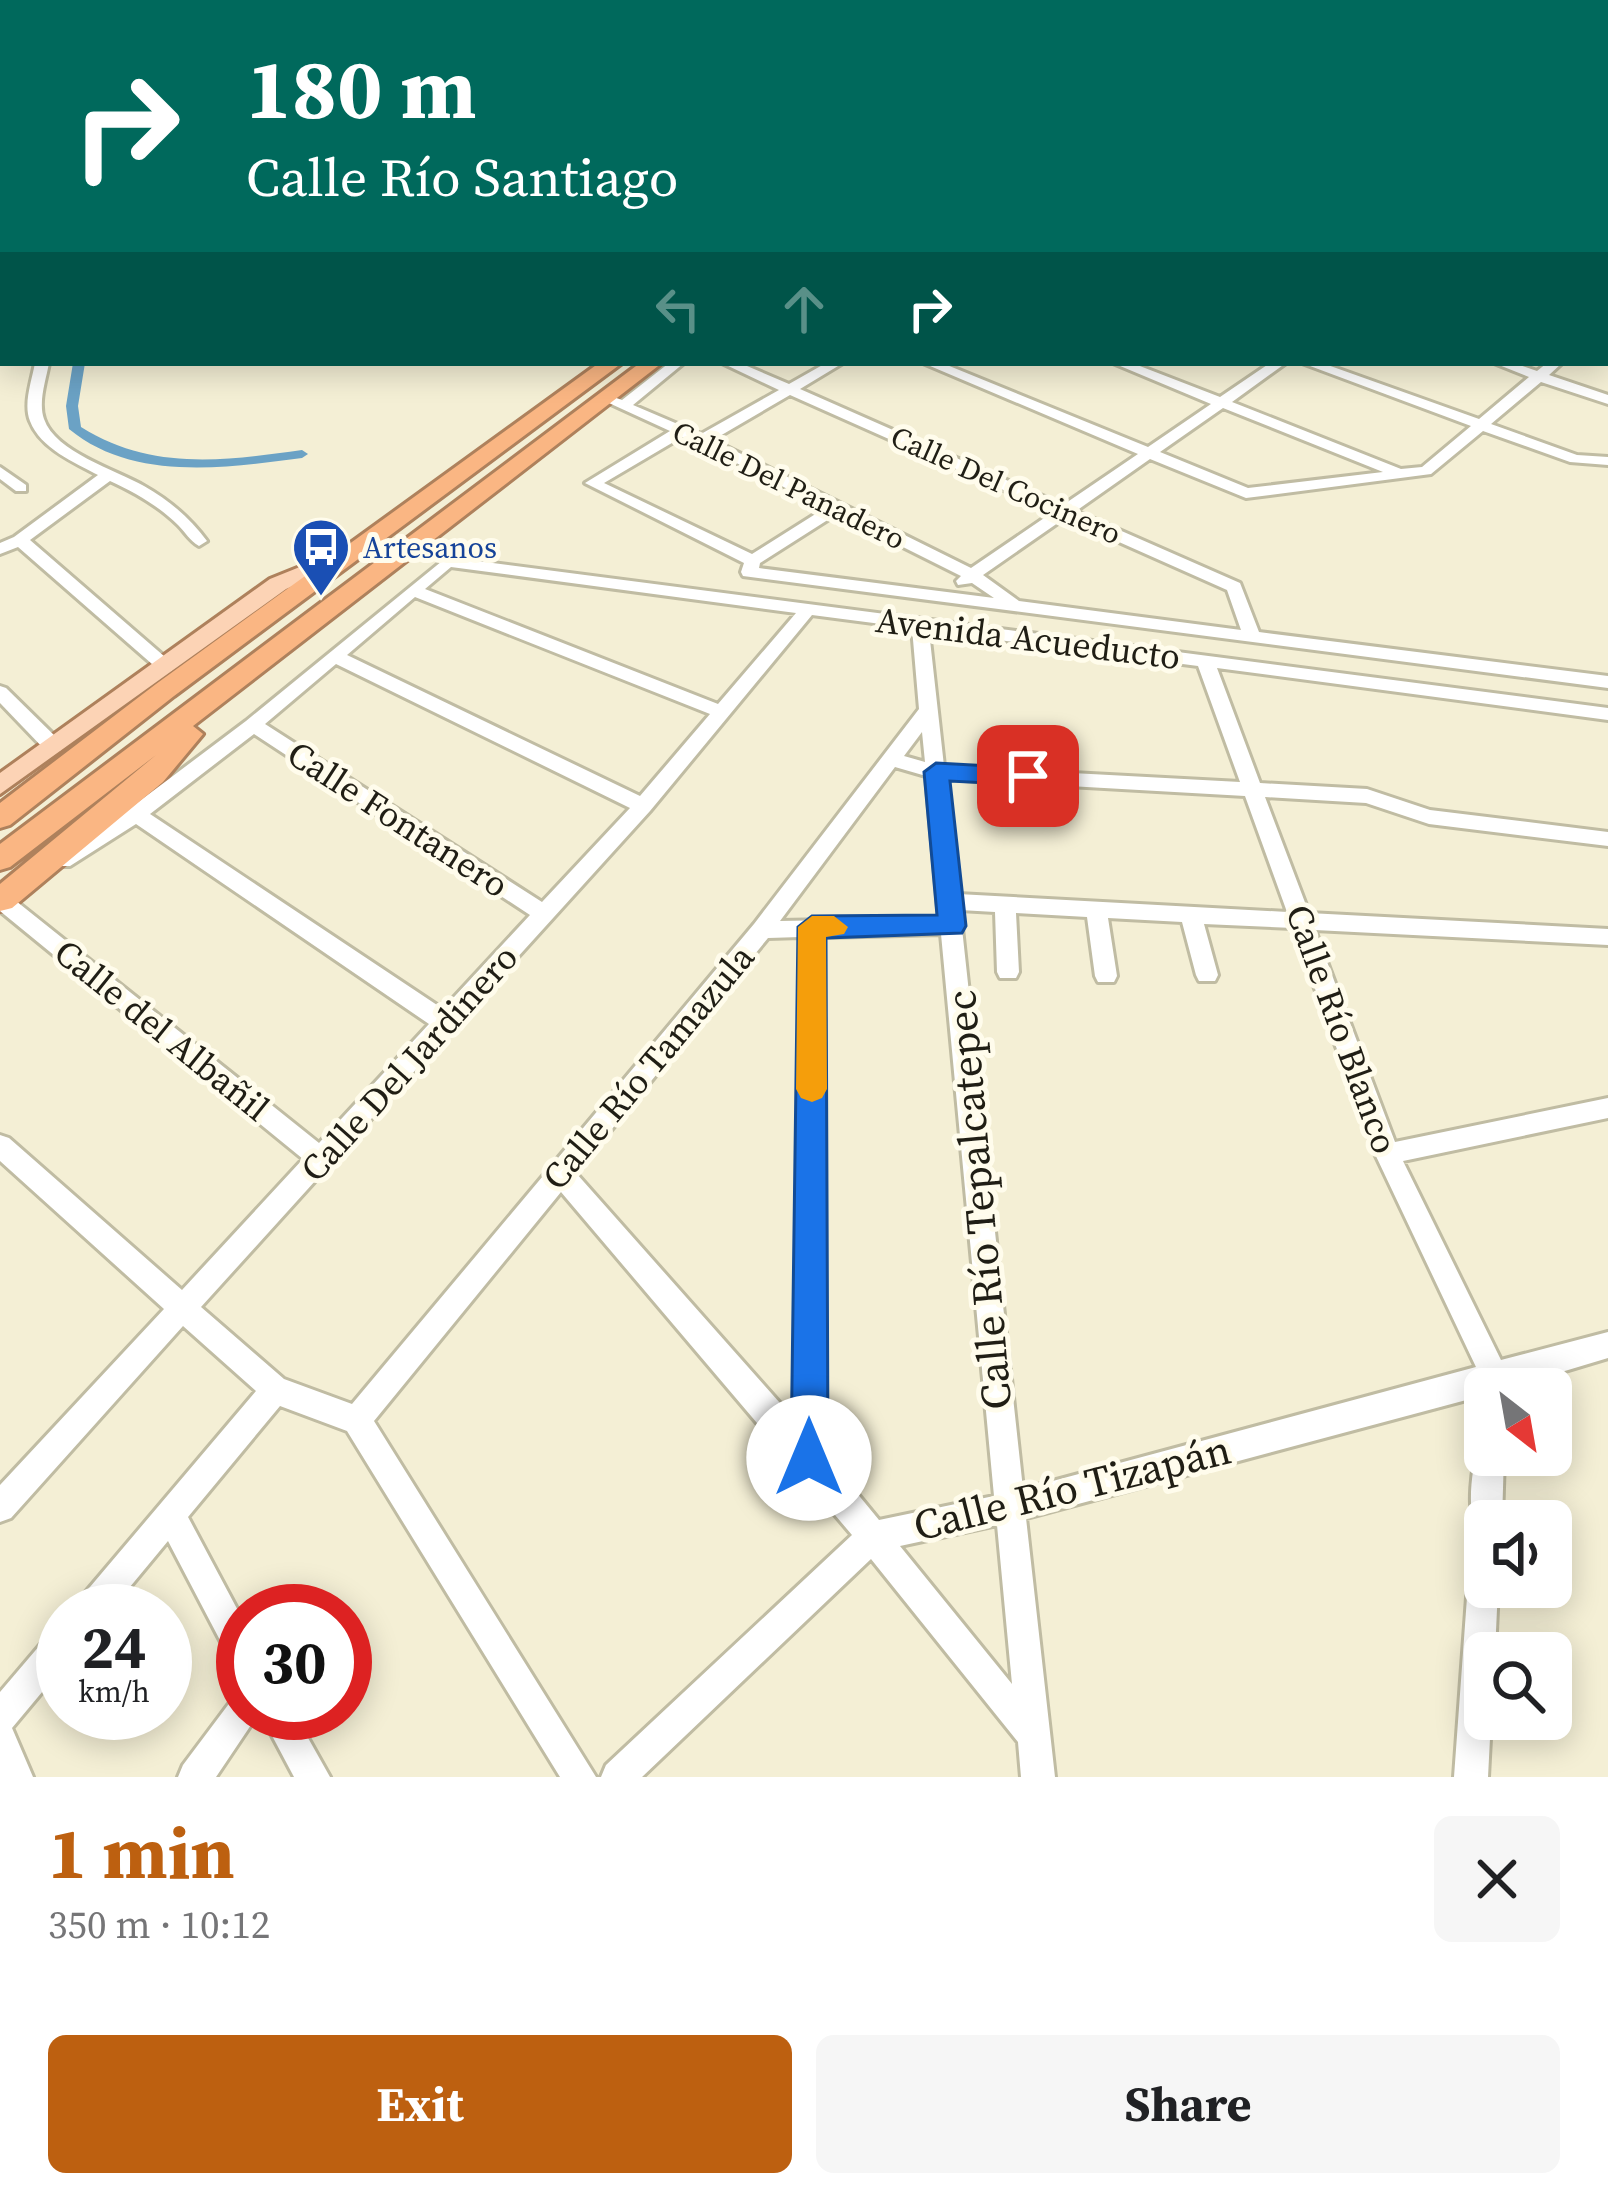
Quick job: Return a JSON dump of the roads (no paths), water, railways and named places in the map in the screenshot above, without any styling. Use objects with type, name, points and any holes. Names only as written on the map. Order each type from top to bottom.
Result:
[{"type":"highway","points":[[0,818],[608,366]]},
{"type":"highway","points":[[0,859],[442,525],[614,402],[649,366]]},
{"type":"highway","points":[[0,901],[153,775],[235,684]]},
{"type":"main road","points":[[0,785],[278,584],[356,550]]},
{"type":"street","points":[[41,366],[35,404],[37,421],[49,437],[73,457],[141,490],[182,520],[199,541]]},
{"type":"street","points":[[614,402],[672,366]]},
{"type":"street","name":"Calle Del Cocinero","points":[[736,366],[1234,587],[1252,637]]},
{"type":"street","points":[[702,440],[831,366]]},
{"type":"street","points":[[937,366],[1238,493],[1426,471],[1551,366]]},
{"type":"street","points":[[1128,366],[1402,473]]},
{"type":"street","points":[[942,598],[1275,366]]},
{"type":"street","points":[[1317,366],[1585,461],[1608,461]]},
{"type":"street","points":[[1510,366],[1608,400]]},
{"type":"street","name":"Calle Del Panadero","points":[[614,402],[674,435],[702,440],[972,575],[1017,607]]},
{"type":"street","name":"Avenida Acueducto","points":[[674,435],[593,483],[751,567],[942,598],[1608,682]]},
{"type":"street","points":[[0,549],[20,540],[108,475]]},
{"type":"street","points":[[751,567],[837,507]]},
{"type":"street","points":[[20,540],[166,668]]},
{"type":"street","name":"Avenida Acueducto","points":[[417,592],[447,562],[1608,714]]},
{"type":"street","points":[[0,901],[136,814],[417,592],[724,713]]},
{"type":"street","name":"Calle Del Jardinero","points":[[0,1508],[643,806],[808,609]]},
{"type":"street","name":"Calle Río Tepalcatepec","points":[[920,624],[1038,1777]]},
{"type":"street","points":[[334,656],[643,806]]},
{"type":"street","name":"Calle Río Blanco","points":[[1205,661],[1387,1154],[1486,1368]]},
{"type":"street","points":[[0,692],[53,746]]},
{"type":"street","name":"Calle Río Tamazula","points":[[357,1420],[762,930],[930,708]]},
{"type":"street","name":"Calle Fontanero","points":[[253,725],[543,913]]},
{"type":"street","points":[[890,759],[936,772],[1367,796],[1429,817],[1608,839]]},
{"type":"street","points":[[136,814],[446,1022]]},
{"type":"street","name":"Calle del Albañil","points":[[0,901],[322,1160]]},
{"type":"street","points":[[762,930],[1005,905],[1608,937]]},
{"type":"street","points":[[1005,905],[1008,973]]},
{"type":"street","points":[[1096,909],[1106,976]]},
{"type":"street","points":[[1191,914],[1207,975]]},
{"type":"street","points":[[809,1458],[812,927]]},
{"type":"street","points":[[1387,1154],[1608,1108]]},
{"type":"street","points":[[0,1146],[275,1390],[357,1420],[579,1777]]},
{"type":"street","points":[[560,1173],[809,1458],[1034,1736]]},
{"type":"street","name":"Calle Río Tizapán","points":[[1537,1368],[1608,1345]]},
{"type":"street","points":[[113,1584],[275,1390]]},
{"type":"street","name":"Calle Río Tizapán","points":[[619,1777],[872,1537],[1007,1508],[1464,1390]]},
{"type":"street","points":[[171,1515],[216,1601]]},
{"type":"street","points":[[1471,1777],[1482,1608]]},
{"type":"street","points":[[0,1717],[36,1674]]},
{"type":"street","points":[[0,1738],[16,1777]]},
{"type":"street","points":[[195,1777],[223,1740]]},
{"type":"street","points":[[292,1740],[313,1777]]},
{"type":"waterway","points":[[79,366],[72,406],[75,429],[126,455],[214,463],[302,454]]},
{"type":"place","name":"Artesanos","points":[[321,598]]}]
